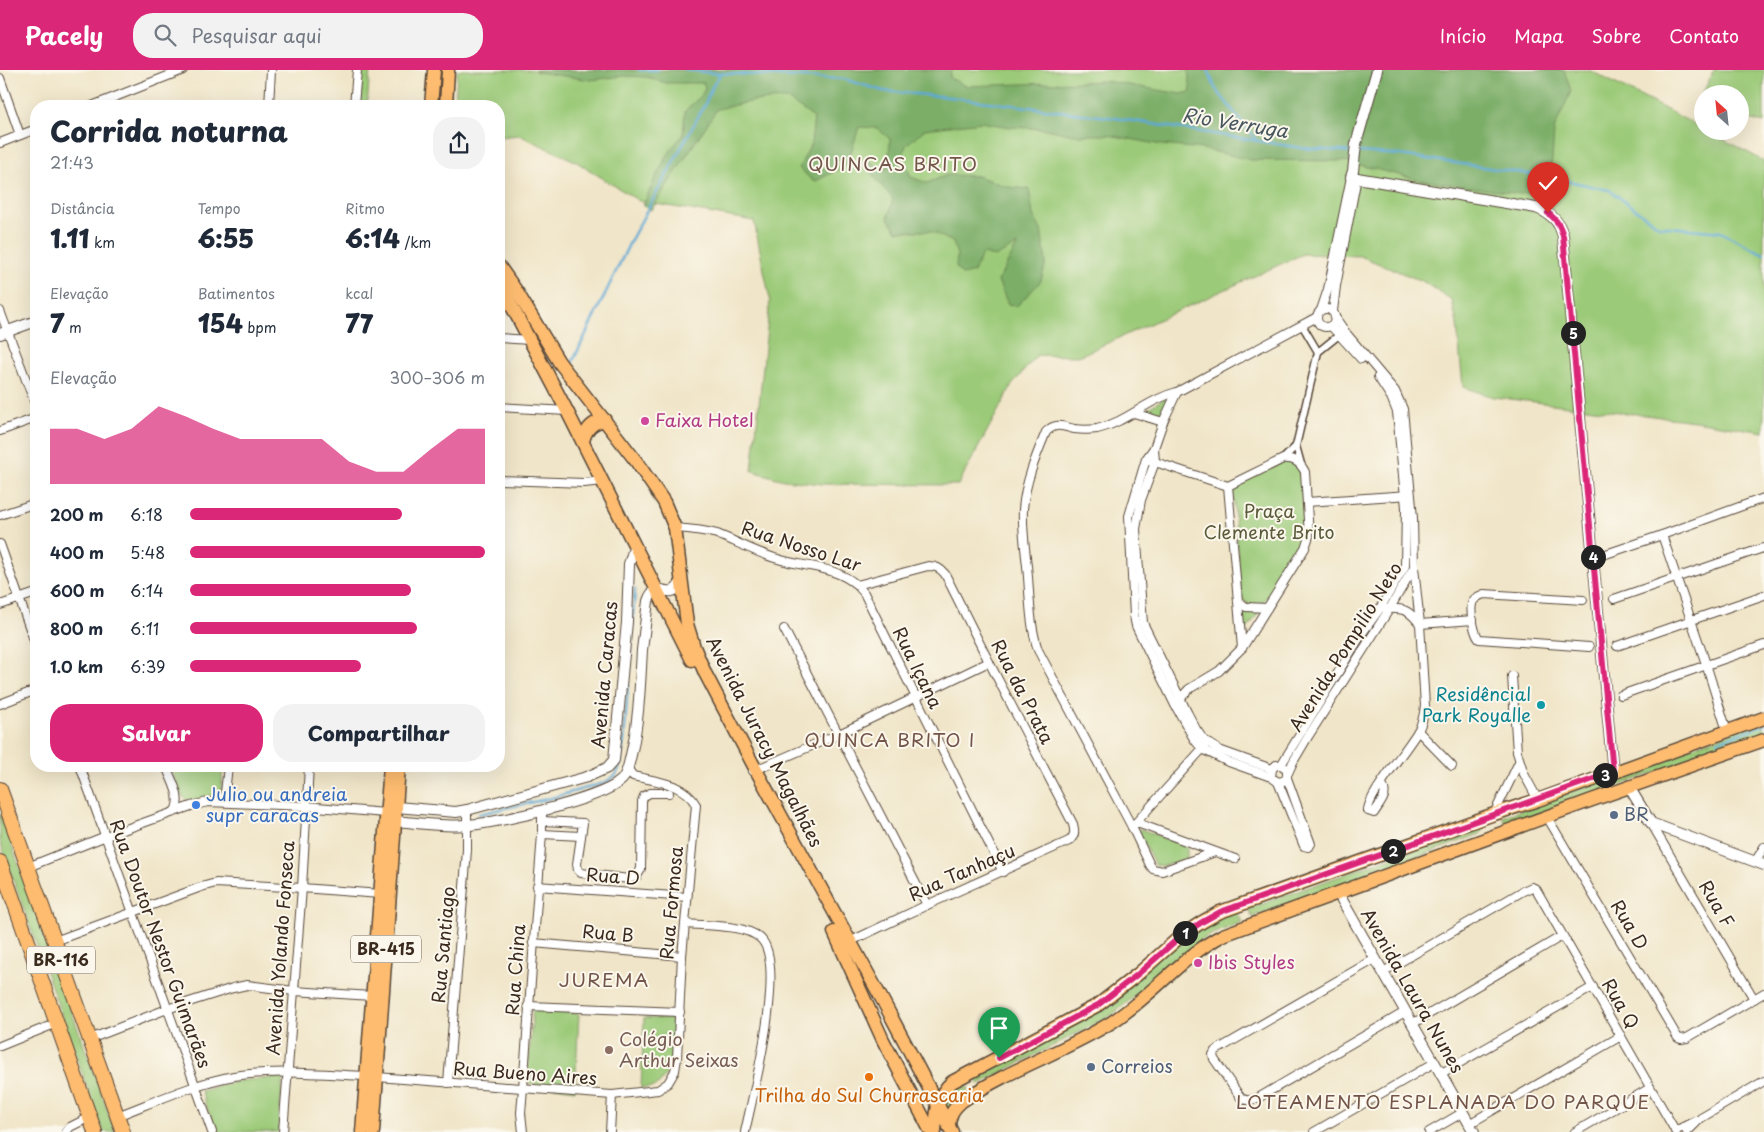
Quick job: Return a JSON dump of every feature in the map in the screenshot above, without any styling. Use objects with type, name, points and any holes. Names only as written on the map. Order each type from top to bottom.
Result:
[{"type":"highway","name":"BR-116","points":[[0,789],[123,1132]]},
{"type":"highway","name":"BR-116","points":[[0,862],[95,1132]]},
{"type":"main road","points":[[432,100],[434,70]]},
{"type":"main road","points":[[446,100],[448,70]]},
{"type":"main road","name":"Avenida Juracy Magalhães","points":[[505,275],[559,362],[657,490],[675,528],[687,624],[694,647],[753,771],[842,946],[883,1040],[931,1132]]},
{"type":"main road","name":"Avenida Juracy Magalhães","points":[[505,293],[658,589],[684,644],[753,771],[883,1001],[951,1130]]},
{"type":"main road","points":[[582,441],[588,428],[604,420]]},
{"type":"main road","points":[[935,1132],[937,1105],[946,1087],[952,1082],[1098,1005],[1124,986],[1182,935],[1214,915],[1764,718]]},
{"type":"main road","points":[[951,1130],[950,1117],[956,1106],[981,1090],[1112,1021],[1206,944],[1249,924],[1764,740]]},
{"type":"main road","points":[[362,1132],[371,1077],[372,996],[380,894],[392,814],[390,772]]},
{"type":"main road","name":"BR-415","points":[[373,1132],[371,1077],[392,814],[398,772]]},
{"type":"main road","points":[[1517,808],[1512,817],[1515,824],[1521,827]]},
{"type":"main road","points":[[1488,838],[1492,832],[1489,816]]},
{"type":"main road","points":[[1244,903],[1243,916],[1249,924]]},
{"type":"main road","points":[[869,1008],[883,1001]]},
{"type":"main road","points":[[970,1072],[970,1081],[976,1088],[981,1090]]},
{"type":"main road","points":[[924,1079],[936,1083],[952,1082]]},
{"type":"street","points":[[157,70],[160,79]]},
{"type":"street","points":[[109,100],[182,70]]},
{"type":"street","points":[[269,100],[271,70]]},
{"type":"street","points":[[354,100],[357,70]]},
{"type":"street","points":[[1354,172],[1328,289],[1319,314],[1318,323],[1326,327],[1331,326],[1334,314],[1336,286],[1354,172],[1356,144],[1377,70]]},
{"type":"street","points":[[0,78],[20,135]]},
{"type":"street","points":[[0,143],[30,131]]},
{"type":"street","points":[[1354,172],[1536,208],[1548,213],[1556,219],[1560,226],[1563,236],[1573,333],[1613,772]]},
{"type":"street","points":[[1215,852],[1162,871],[1157,871],[1150,865],[1135,825],[1038,650],[1032,628],[1023,508],[1034,464],[1046,432],[1050,428],[1062,425],[1084,430],[1096,429],[1112,424],[1134,413],[1148,403],[1178,392],[1302,325],[1327,309],[1334,314]]},
{"type":"street","points":[[0,311],[4,333],[30,392]]},
{"type":"street","name":"Avenida Pompilio Neto","points":[[1288,775],[1293,762],[1309,735],[1390,608],[1414,566],[1401,401],[1395,391],[1346,333],[1334,314]]},
{"type":"street","points":[[4,333],[30,323]]},
{"type":"street","points":[[1302,325],[1318,352]]},
{"type":"street","name":"Avenida Pompilio Neto","points":[[1281,765],[1363,632],[1380,610],[1405,566],[1408,495],[1394,402],[1382,382],[1331,326]]},
{"type":"street","points":[[1178,702],[1189,689],[1219,671],[1242,648],[1305,548],[1309,536],[1307,502],[1304,472],[1296,446],[1318,352],[1339,335]]},
{"type":"street","points":[[505,338],[530,340]]},
{"type":"street","points":[[1178,392],[1163,422],[1154,448],[1146,459],[1129,516],[1136,626],[1178,702],[1205,745],[1226,761],[1274,780],[1283,782],[1288,775]]},
{"type":"street","points":[[505,407],[567,411]]},
{"type":"street","points":[[1134,413],[1163,422]]},
{"type":"street","points":[[0,431],[30,420]]},
{"type":"street","points":[[1283,459],[1296,446]]},
{"type":"street","points":[[1154,448],[1155,462],[1141,500],[1136,529],[1142,614],[1148,633],[1178,702]]},
{"type":"street","points":[[1146,459],[1228,486],[1283,459],[1290,458],[1301,464]]},
{"type":"street","points":[[505,480],[603,482]]},
{"type":"street","points":[[1228,486],[1242,648]]},
{"type":"street","points":[[1307,502],[1408,495]]},
{"type":"street","points":[[1606,554],[1764,498]]},
{"type":"street","points":[[0,516],[30,505]]},
{"type":"street","name":"Rua Nosso Lar","points":[[675,528],[716,534],[782,560],[832,570],[848,577],[857,585],[928,566],[940,569],[945,574]]},
{"type":"street","points":[[1662,535],[1727,731]]},
{"type":"street","points":[[0,544],[30,629]]},
{"type":"street","name":"Avenida Caracas","points":[[392,814],[467,810],[587,777],[607,768],[614,760],[627,622],[628,564],[635,545]]},
{"type":"street","points":[[1614,599],[1763,548]]},
{"type":"street","points":[[1381,784],[1418,730],[1423,719],[1425,706],[1414,566]]},
{"type":"street","name":"Rua da Prata","points":[[945,574],[1073,824]]},
{"type":"street","points":[[658,589],[668,593],[672,592],[676,590],[681,582]]},
{"type":"street","name":"Rua Içana","points":[[857,585],[864,593],[1003,872]]},
{"type":"street","name":"Avenida Caracas","points":[[628,769],[638,714],[648,601],[650,594],[658,589]]},
{"type":"street","points":[[1583,600],[1484,594],[1478,596],[1472,604],[1475,634],[1479,639],[1590,646]]},
{"type":"street","points":[[0,605],[30,595]]},
{"type":"street","points":[[1617,646],[1764,595]]},
{"type":"street","points":[[1238,602],[1246,607],[1267,608]]},
{"type":"street","points":[[1380,610],[1390,608],[1412,613],[1420,624]]},
{"type":"street","points":[[1420,624],[1473,620]]},
{"type":"street","points":[[784,629],[927,905]]},
{"type":"street","points":[[1621,695],[1764,645]]},
{"type":"street","points":[[753,771],[839,734],[989,662]]},
{"type":"street","points":[[1512,676],[1519,762],[1538,800]]},
{"type":"street","points":[[0,704],[30,692]]},
{"type":"street","points":[[1418,730],[1452,766]]},
{"type":"street","points":[[1135,825],[1205,745]]},
{"type":"street","points":[[1205,745],[1272,768],[1276,765],[1285,766],[1311,844],[1308,847],[1304,846],[1274,780],[1272,768]]},
{"type":"street","points":[[1489,816],[1519,762]]},
{"type":"street","points":[[28,867],[106,836],[191,806],[208,802],[306,806],[392,814],[467,825],[542,816],[617,784],[628,769]]},
{"type":"street","name":"Rua Formosa","points":[[628,769],[633,776],[673,785],[684,790],[696,805],[682,956],[675,1070],[668,1083]]},
{"type":"street","name":"Rua Doutor Nestor Guimarães","points":[[82,772],[212,1132]]},
{"type":"street","points":[[168,772],[179,799],[174,812]]},
{"type":"street","points":[[224,802],[227,772]]},
{"type":"street","name":"Avenida Yolando Fonseca","points":[[283,1132],[302,888],[309,772]]},
{"type":"street","points":[[1629,787],[1651,823],[1760,864],[1764,847]]},
{"type":"street","points":[[542,816],[583,823],[577,864],[578,870],[581,873],[629,879],[637,876],[641,868],[642,801],[644,796],[650,793],[669,793]]},
{"type":"street","points":[[179,799],[191,806]]},
{"type":"street","name":"Rua Santiago","points":[[448,1083],[467,850],[467,810]]},
{"type":"street","name":"Rua China","points":[[523,1132],[521,1113],[522,1088],[542,816]]},
{"type":"street","name":"Rua D","points":[[1547,817],[1675,1033],[1681,1040],[1754,999]]},
{"type":"street","name":"Rua F","points":[[1651,823],[1754,999]]},
{"type":"street","name":"Rua Tanhaçu","points":[[849,942],[1068,841],[1073,837],[1075,831],[1073,824]]},
{"type":"street","points":[[1135,825],[1235,859]]},
{"type":"street","points":[[542,834],[582,836]]},
{"type":"street","points":[[55,941],[216,883],[380,894]]},
{"type":"street","name":"Rua D","points":[[537,886],[688,897]]},
{"type":"street","name":"Rua Q","points":[[1383,972],[1528,888],[1532,888],[1538,892],[1676,1131]]},
{"type":"street","name":"Avenida Laura Nunes","points":[[1338,893],[1471,1128]]},
{"type":"street","points":[[686,924],[746,930],[760,938],[765,946],[770,978],[769,1011],[745,1132]]},
{"type":"street","points":[[1412,1024],[1562,936]]},
{"type":"street","name":"Rua B","points":[[532,943],[682,956]]},
{"type":"street","points":[[1375,959],[1214,1051],[1214,1059],[1241,1098],[1245,1101],[1258,1098],[1405,1012]]},
{"type":"street","points":[[90,1039],[167,1009],[246,985],[372,996]]},
{"type":"street","points":[[1440,1074],[1593,987]]},
{"type":"street","points":[[1754,999],[1764,993]]},
{"type":"street","points":[[528,1006],[680,1012]]},
{"type":"street","points":[[0,1046],[57,1023]]},
{"type":"street","points":[[1471,1128],[1621,1036]]},
{"type":"street","points":[[1314,1132],[1434,1063]]},
{"type":"street","name":"Rua Bueno Aires","points":[[117,1116],[196,1087],[234,1076],[288,1072],[612,1095],[658,1090],[668,1083]]},
{"type":"street","points":[[1676,1131],[1764,1081]]},
{"type":"street","points":[[1575,1132],[1650,1088]]},
{"type":"street","points":[[610,1132],[612,1095]]},
{"type":"street","points":[[1429,1132],[1462,1113]]},
{"type":"street","points":[[66,1132],[70,1127],[90,1117]]},
{"type":"street","points":[[1687,1132],[1701,1118]]},
{"type":"green space","points":[[361,70],[370,70],[368,100],[359,100]]},
{"type":"green space","points":[[457,70],[1589,70],[1694,124],[1694,140],[1725,140],[1764,161],[1764,432],[1695,421],[1493,397],[1463,387],[1457,324],[1452,300],[1424,282],[1360,256],[1303,254],[1079,356],[1037,355],[1012,385],[958,485],[823,484],[784,480],[752,471],[770,300],[754,221],[639,201],[575,161],[519,135],[505,136],[505,100],[455,100]]},
{"type":"green space","points":[[534,70],[951,70],[950,78],[966,86],[1106,81],[1181,94],[1191,92],[1188,70],[1564,70],[1571,91],[1554,130],[1552,160],[1544,190],[1521,194],[1419,180],[1343,161],[1251,160],[1203,149],[1162,145],[1109,135],[1073,135],[1047,129],[1010,127],[981,122],[925,129],[906,145],[903,157],[911,177],[927,183],[947,175],[977,176],[1008,187],[1029,189],[1033,215],[1041,230],[1046,262],[1041,281],[1017,306],[1008,304],[998,281],[1017,245],[995,257],[982,254],[974,272],[962,275],[956,267],[957,255],[953,242],[930,231],[897,231],[888,218],[893,199],[872,174],[864,158],[885,171],[889,160],[890,139],[877,128],[859,127],[847,165],[814,182],[799,168],[811,144],[814,118],[787,99],[754,101],[717,109],[651,210],[643,206],[665,159],[683,135],[685,111],[701,96],[705,89],[704,83],[666,83],[647,77],[624,76],[591,80]]},
{"type":"green space","points":[[1714,70],[1764,70],[1764,123],[1749,119],[1749,85],[1706,85]]},
{"type":"green space","points":[[1166,397],[1168,398],[1167,401],[1157,417],[1142,412]]},
{"type":"green space","name":"Praça Clemente Brito","points":[[1285,461],[1297,464],[1300,471],[1304,541],[1267,598],[1258,606],[1246,603],[1241,597],[1233,492],[1237,485]]},
{"type":"green space","points":[[1241,608],[1250,612],[1258,611],[1258,614],[1244,633]]},
{"type":"green space","points":[[1764,720],[1764,734],[1508,825],[1503,817]]},
{"type":"green space","points":[[171,772],[223,772],[220,794],[188,801],[180,794]]},
{"type":"green space","points":[[0,813],[115,1132],[103,1132],[0,842]]},
{"type":"green space","points":[[1482,825],[1484,830],[1480,834],[1258,915],[1252,917],[1248,909]]},
{"type":"green space","points":[[1141,829],[1187,847],[1187,858],[1163,866],[1155,865],[1138,831]]},
{"type":"green space","points":[[1238,908],[1238,914],[1242,922],[1208,936],[1195,945],[1112,1015],[979,1084],[973,1077],[1062,1026],[1174,945]]},
{"type":"green space","points":[[533,1008],[579,1014],[575,1090],[527,1083]]},
{"type":"green space","points":[[644,1018],[673,1019],[671,1068],[659,1084],[654,1087],[641,1088]]},
{"type":"green space","points":[[283,1077],[278,1132],[216,1132],[201,1091],[238,1081]]},
{"type":"green space","points":[[965,1077],[964,1083],[969,1089],[955,1099],[946,1114],[943,1109],[948,1093]]},
{"type":"waterway","name":"Rio Verruga","points":[[639,70],[658,70]]},
{"type":"waterway","name":"Rio Verruga","points":[[686,70],[844,79],[883,91],[949,97],[1115,118],[1302,148],[1353,152]]},
{"type":"waterway","points":[[1208,70],[1215,88],[1256,140]]},
{"type":"waterway","points":[[572,363],[632,238],[721,73]]},
{"type":"waterway","name":"Rio Verruga","points":[[1359,152],[1400,155],[1550,177],[1609,190],[1659,226],[1721,232],[1764,254]]},
{"type":"waterway","points":[[479,814],[551,798],[604,783],[616,775],[620,766],[624,740],[635,589]]},
{"type":"waterway","points":[[1718,741],[1764,725]]},
{"type":"place","name":"Faixa Hotel","points":[[645,421]]},
{"type":"place","name":"Residêncial Park Royalle","points":[[1541,705]]},
{"type":"place","name":"Julio ou andreia supr caracas","points":[[196,805]]},
{"type":"place","name":"BR","points":[[1614,815]]},
{"type":"place","name":"Ibis Styles","points":[[1198,963]]},
{"type":"place","name":"Colégio Arthur Seixas","points":[[609,1050]]},
{"type":"place","name":"Correios","points":[[1091,1067]]},
{"type":"place","name":"Trilha do Sul Churrascaria","points":[[869,1077]]},
{"type":"district","name":"QUINCAS BRITO","points":[[893,164]]},
{"type":"district","name":"QUINCA BRITO I","points":[[890,740]]},
{"type":"district","name":"JUREMA","points":[[604,980]]},
{"type":"district","name":"LOTEAMENTO ESPLANADA DO PARQUE","points":[[1443,1102]]},
{"type":"route","points":[[999,1058],[1098,1005],[1138,974],[1182,935],[1220,912],[1494,814],[1517,808],[1613,772],[1563,236],[1556,219],[1548,213]]}]
